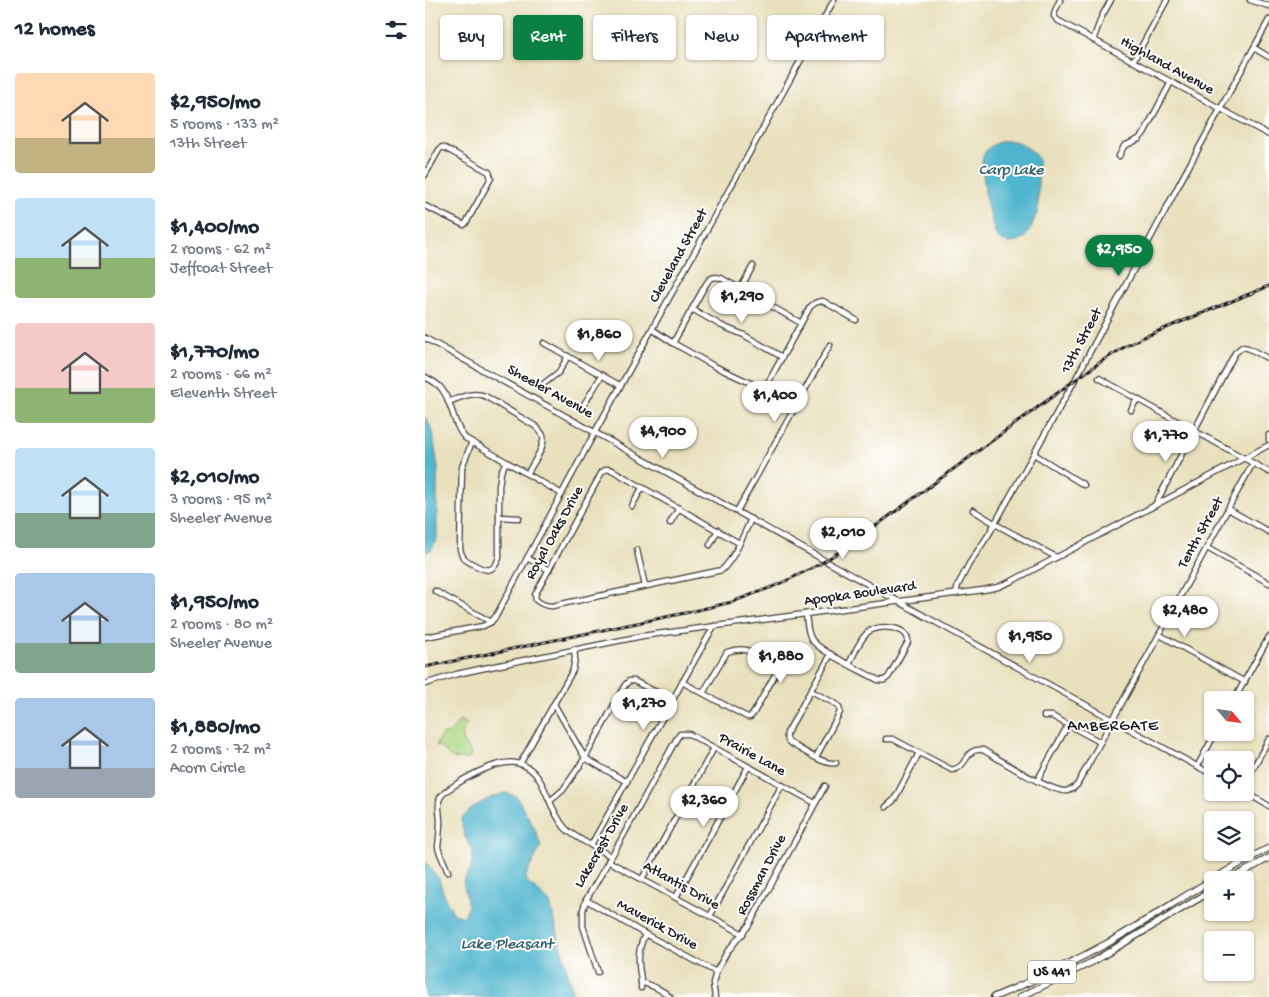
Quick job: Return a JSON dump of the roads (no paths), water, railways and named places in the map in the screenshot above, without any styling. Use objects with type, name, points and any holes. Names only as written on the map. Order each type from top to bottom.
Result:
[{"type":"main road","name":"US 441","points":[[1254,856],[1269,848]]},
{"type":"main road","points":[[1251,868],[1253,858],[1259,853]]},
{"type":"main road","points":[[1245,871],[1269,858]]},
{"type":"main road","name":"US 441","points":[[994,997],[1049,974],[1094,950],[1244,861]]},
{"type":"main road","name":"US 441","points":[[1020,997],[1092,962],[1204,895]]},
{"type":"main road","points":[[1174,902],[1179,910]]},
{"type":"main road","points":[[1125,932],[1130,940]]},
{"type":"main road","points":[[1049,974],[1053,982]]},
{"type":"street","name":"Cleveland Street","points":[[491,622],[834,0]]},
{"type":"street","name":"Highland Avenue","points":[[1060,0],[1054,16],[1057,20],[1269,135]]},
{"type":"street","points":[[1093,40],[1102,16],[1111,0]]},
{"type":"street","points":[[1132,62],[1167,0]]},
{"type":"street","points":[[1250,0],[1269,6]]},
{"type":"street","name":"13th Street","points":[[956,594],[958,585],[972,559],[995,524],[1078,376],[1183,177],[1269,20]]},
{"type":"street","points":[[1254,48],[1269,56]]},
{"type":"street","points":[[1119,156],[1125,146],[1139,139],[1144,133],[1171,82]]},
{"type":"street","points":[[425,175],[442,147],[489,172],[491,178],[467,223],[464,225],[425,206]]},
{"type":"street","points":[[740,289],[753,266]]},
{"type":"street","points":[[673,343],[705,284],[711,278],[716,277],[721,278],[801,323]]},
{"type":"street","points":[[652,329],[714,366],[757,386],[766,384],[769,380],[813,303],[823,301],[856,320]]},
{"type":"street","points":[[692,309],[782,357]]},
{"type":"street","name":"Sheeler Avenue","points":[[425,338],[898,602],[1204,770]]},
{"type":"street","points":[[544,343],[621,386]]},
{"type":"street","points":[[737,511],[830,345]]},
{"type":"street","points":[[1155,505],[1235,353],[1242,347],[1269,359]]},
{"type":"street","points":[[542,385],[559,372],[568,356]]},
{"type":"street","points":[[583,406],[602,375]]},
{"type":"street","points":[[425,377],[444,392],[460,433],[472,442],[562,494]]},
{"type":"street","points":[[1099,378],[1269,472]]},
{"type":"street","points":[[448,402],[479,393],[535,426],[544,437],[543,444],[527,474]]},
{"type":"street","points":[[1131,410],[1137,399]]},
{"type":"street","points":[[1269,435],[1269,440]]},
{"type":"street","points":[[472,442],[461,466],[460,549],[461,556],[465,560],[483,570],[494,568],[499,558],[500,479],[506,462]]},
{"type":"street","name":"Apopka Boulevard","points":[[425,684],[465,672],[642,636],[998,587],[1269,445]]},
{"type":"street","points":[[1034,454],[1084,485]]},
{"type":"street","name":"Tenth Street","points":[[1037,781],[1067,791],[1077,785],[1253,463]]},
{"type":"street","name":"Royal Oaks Drive","points":[[739,543],[612,470],[607,469],[602,472],[535,595],[536,600],[546,606],[722,570],[739,543],[751,519]]},
{"type":"street","points":[[632,506],[642,488]]},
{"type":"street","points":[[670,523],[679,508]]},
{"type":"street","points":[[1228,509],[1269,532]]},
{"type":"street","points":[[973,510],[1056,557]]},
{"type":"street","points":[[499,516],[519,518]]},
{"type":"street","points":[[710,545],[718,530]]},
{"type":"street","points":[[1207,548],[1269,583]]},
{"type":"street","points":[[637,550],[645,586]]},
{"type":"street","points":[[527,558],[549,570]]},
{"type":"street","points":[[435,590],[491,622]]},
{"type":"street","points":[[806,614],[810,638],[818,647],[849,664],[879,680],[886,679],[908,642],[906,634],[892,627],[872,630],[865,634],[849,664]]},
{"type":"street","points":[[425,637],[483,626],[491,622]]},
{"type":"street","points":[[591,845],[714,626]]},
{"type":"street","points":[[1160,635],[1245,682]]},
{"type":"street","points":[[1240,691],[1269,637]]},
{"type":"street","points":[[448,872],[438,847],[439,802],[441,796],[463,780],[489,766],[509,762],[520,764],[573,670],[575,662],[574,649]]},
{"type":"street","points":[[682,682],[747,717],[750,717],[776,673],[776,669],[746,650],[731,650],[727,652],[703,693]]},
{"type":"street","points":[[831,654],[786,737],[791,743],[816,758],[831,764],[835,763]]},
{"type":"street","points":[[550,801],[563,790],[585,758],[629,681],[634,681],[672,700]]},
{"type":"street","points":[[811,691],[836,704],[840,712],[816,758]]},
{"type":"street","points":[[554,704],[585,758],[627,782]]},
{"type":"street","points":[[1044,716],[1053,716],[1100,742]]},
{"type":"street","points":[[886,739],[893,739],[952,770],[956,770],[961,766],[971,752],[983,750],[1037,781],[1068,724]]},
{"type":"street","name":"Prairie Lane","points":[[677,738],[680,734],[689,734],[815,803]]},
{"type":"street","name":"Lakecrest Drive","points":[[598,972],[583,926],[583,910],[586,900],[677,738]]},
{"type":"street","points":[[1254,766],[1269,739]]},
{"type":"street","points":[[1197,766],[1211,741]]},
{"type":"street","points":[[642,879],[714,748]]},
{"type":"street","points":[[886,806],[894,800],[919,753]]},
{"type":"street","name":"Atlantis Drive","points":[[520,764],[538,777],[558,819],[567,830],[642,879],[743,934]]},
{"type":"street","points":[[676,897],[748,767]]},
{"type":"street","points":[[710,916],[781,786]]},
{"type":"street","name":"Rossman Drive","points":[[716,972],[727,952],[749,926],[825,786]]},
{"type":"street","points":[[1254,797],[1269,806]]},
{"type":"street","name":"Maverick Drive","points":[[586,900],[716,972]]},
{"type":"street","points":[[641,988],[638,962],[645,934]]},
{"type":"street","points":[[715,997],[713,983],[716,972]]},
{"type":"street","points":[[641,982],[663,991],[670,997]]},
{"type":"water","name":"Carp Lake","points":[[1004,141],[1020,143],[1032,151],[1038,159],[1038,210],[1031,228],[1025,237],[1017,242],[1008,243],[1001,241],[996,236],[986,200],[982,165],[982,160],[988,148]]},
{"type":"water","points":[[425,417],[430,425],[438,467],[437,538],[431,550],[425,552]]},
{"type":"water","name":"Lake Pleasant","points":[[506,793],[516,796],[534,827],[541,846],[526,876],[527,883],[550,903],[572,989],[571,997],[425,997],[425,861],[439,879],[445,898],[454,914],[464,917],[468,906],[463,881],[471,869],[473,852],[464,835],[461,819],[482,802]]},
{"type":"railway","points":[[425,667],[732,602],[790,579],[820,564],[847,547],[1075,380],[1126,346],[1269,286]]},
{"type":"district","name":"AMBERGATE","points":[[1113,727]]}]
